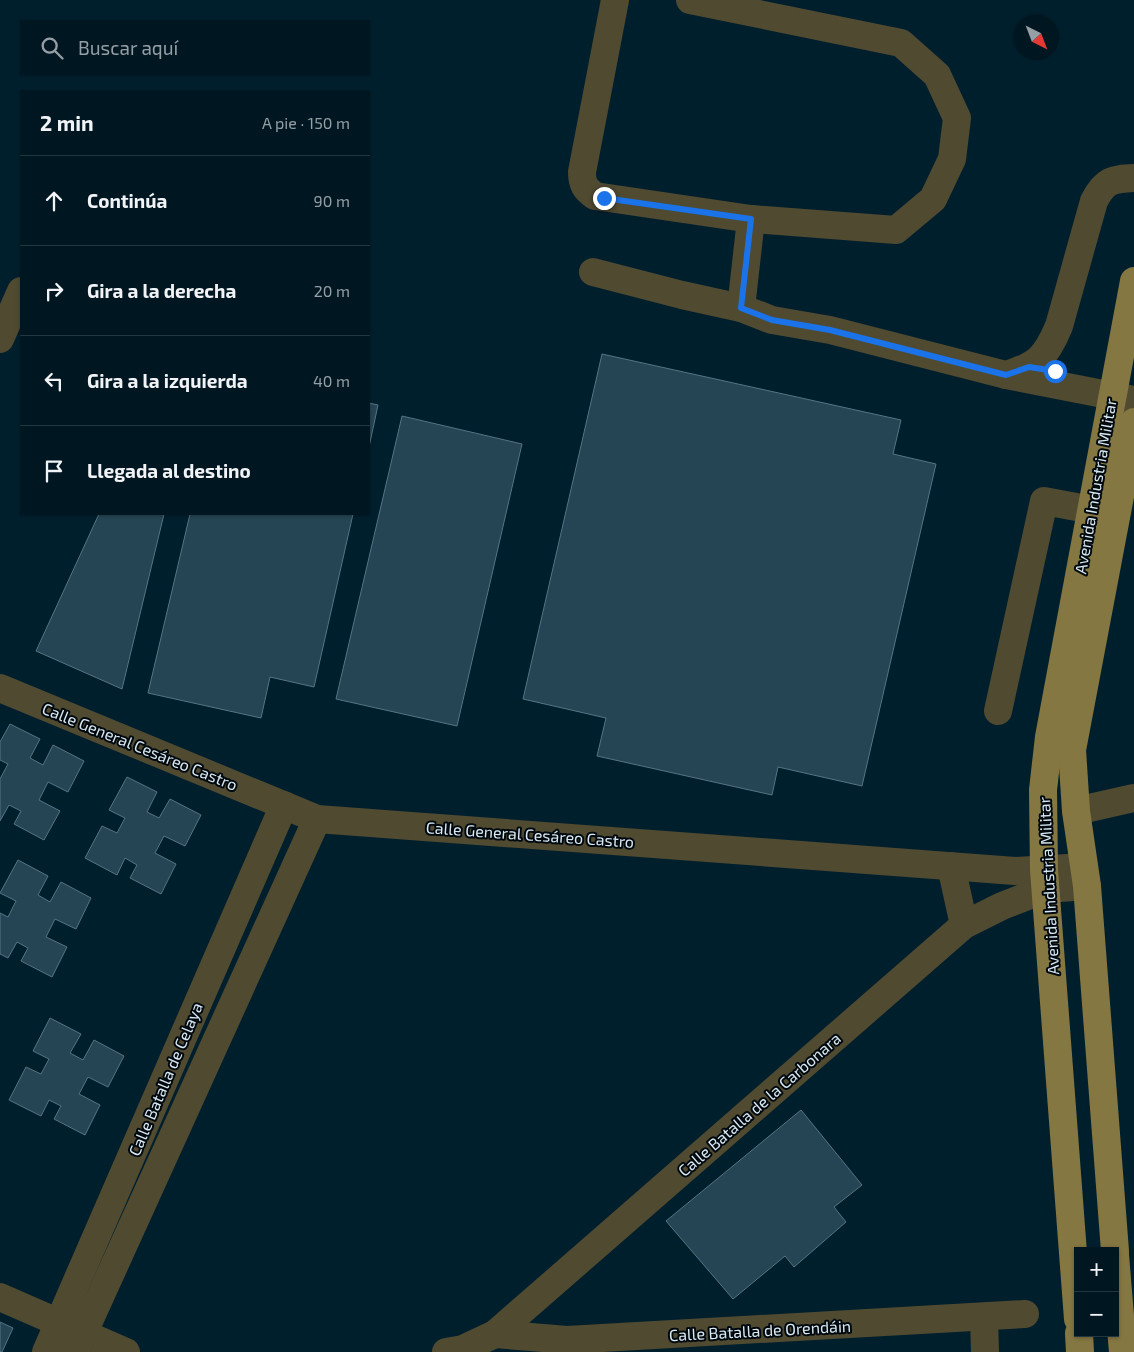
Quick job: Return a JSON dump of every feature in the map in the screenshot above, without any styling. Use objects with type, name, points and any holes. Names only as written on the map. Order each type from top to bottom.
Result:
[{"type":"main road","name":"Avenida Industria Militar","points":[[1121,461],[1123,391],[1134,281]]},
{"type":"main road","name":"Avenida Industria Militar","points":[[1076,1292],[1045,880],[1043,790],[1049,737],[1104,512],[1134,422]]},
{"type":"main road","name":"Avenida Industria Militar","points":[[1104,512],[1072,750],[1076,811],[1086,877],[1115,1247]]},
{"type":"main road","points":[[1118,1292],[1123,1352]]},
{"type":"main road","points":[[1079,1337],[1080,1352]]},
{"type":"street","points":[[615,0],[582,172],[582,182],[587,190],[604,198],[751,219],[896,230],[933,200],[952,159],[957,118],[937,74],[901,43],[786,9],[690,0]]},
{"type":"street","points":[[1018,371],[1048,349],[1059,326],[1098,192],[1113,179],[1134,178]]},
{"type":"street","points":[[741,308],[751,219]]},
{"type":"street","points":[[593,272],[741,308],[772,320],[830,330],[1018,371],[1123,391]]},
{"type":"street","points":[[0,339],[20,293]]},
{"type":"street","points":[[998,711],[1044,501],[1104,512]]},
{"type":"street","name":"Calle General Cesáreo Castro","points":[[0,688],[317,818],[1016,871],[1045,880],[1086,877]]},
{"type":"street","points":[[1076,811],[1134,798]]},
{"type":"street","name":"Calle Batalla de Celaya","points":[[46,1352],[284,805]]},
{"type":"street","name":"Calle Batalla de Celaya","points":[[80,1343],[317,818]]},
{"type":"street","points":[[962,867],[964,925]]},
{"type":"street","name":"Calle Batalla de la Carbonara","points":[[457,1351],[494,1334],[964,925],[1002,906],[1045,880]]},
{"type":"street","points":[[0,1296],[59,1323],[80,1343],[126,1352]]},
{"type":"street","name":"Calle Batalla de Orendáin","points":[[494,1334],[567,1346],[1025,1314]]},
{"type":"street","points":[[984,1318],[985,1352]]},
{"type":"building","points":[[602,354],[901,420],[893,454],[936,464],[862,786],[778,767],[772,795],[597,756],[606,718],[523,699]]},
{"type":"building","points":[[370,403],[378,405],[370,442]]},
{"type":"building","points":[[402,416],[522,444],[457,726],[336,699]]},
{"type":"building","points":[[99,515],[164,515],[122,689],[36,651]]},
{"type":"building","points":[[190,515],[353,515],[314,687],[270,677],[261,718],[148,693]]},
{"type":"building","points":[[10,724],[40,739],[30,758],[43,765],[53,745],[84,761],[68,792],[48,782],[39,800],[60,811],[44,840],[14,824],[21,811],[9,805],[0,821],[0,779],[8,764],[0,760],[0,742]]},
{"type":"building","points":[[127,777],[157,792],[147,812],[159,818],[170,799],[201,815],[185,846],[164,836],[155,853],[176,864],[161,894],[130,878],[137,865],[125,858],[117,875],[85,858],[102,826],[117,833],[125,818],[109,810]]},
{"type":"building","points":[[18,860],[48,876],[38,895],[50,902],[61,882],[91,898],[76,929],[55,919],[46,937],[67,947],[52,977],[21,961],[28,948],[17,942],[8,958],[0,954],[0,913],[8,917],[16,901],[0,893]]},
{"type":"building","points":[[50,1018],[81,1034],[70,1053],[83,1060],[94,1040],[124,1056],[108,1087],[88,1077],[79,1094],[100,1105],[85,1135],[54,1119],[61,1106],[49,1100],[41,1116],[9,1100],[26,1067],[41,1074],[49,1059],[33,1051]]},
{"type":"building","points":[[801,1110],[862,1185],[834,1207],[846,1222],[794,1267],[785,1256],[733,1299],[666,1221]]},
{"type":"building","points":[[0,1322],[13,1328],[2,1352],[0,1352]]},
{"type":"route","points":[[604,198],[751,219],[741,308],[772,320],[830,330],[1006,375],[1029,367],[1055,371]]}]
